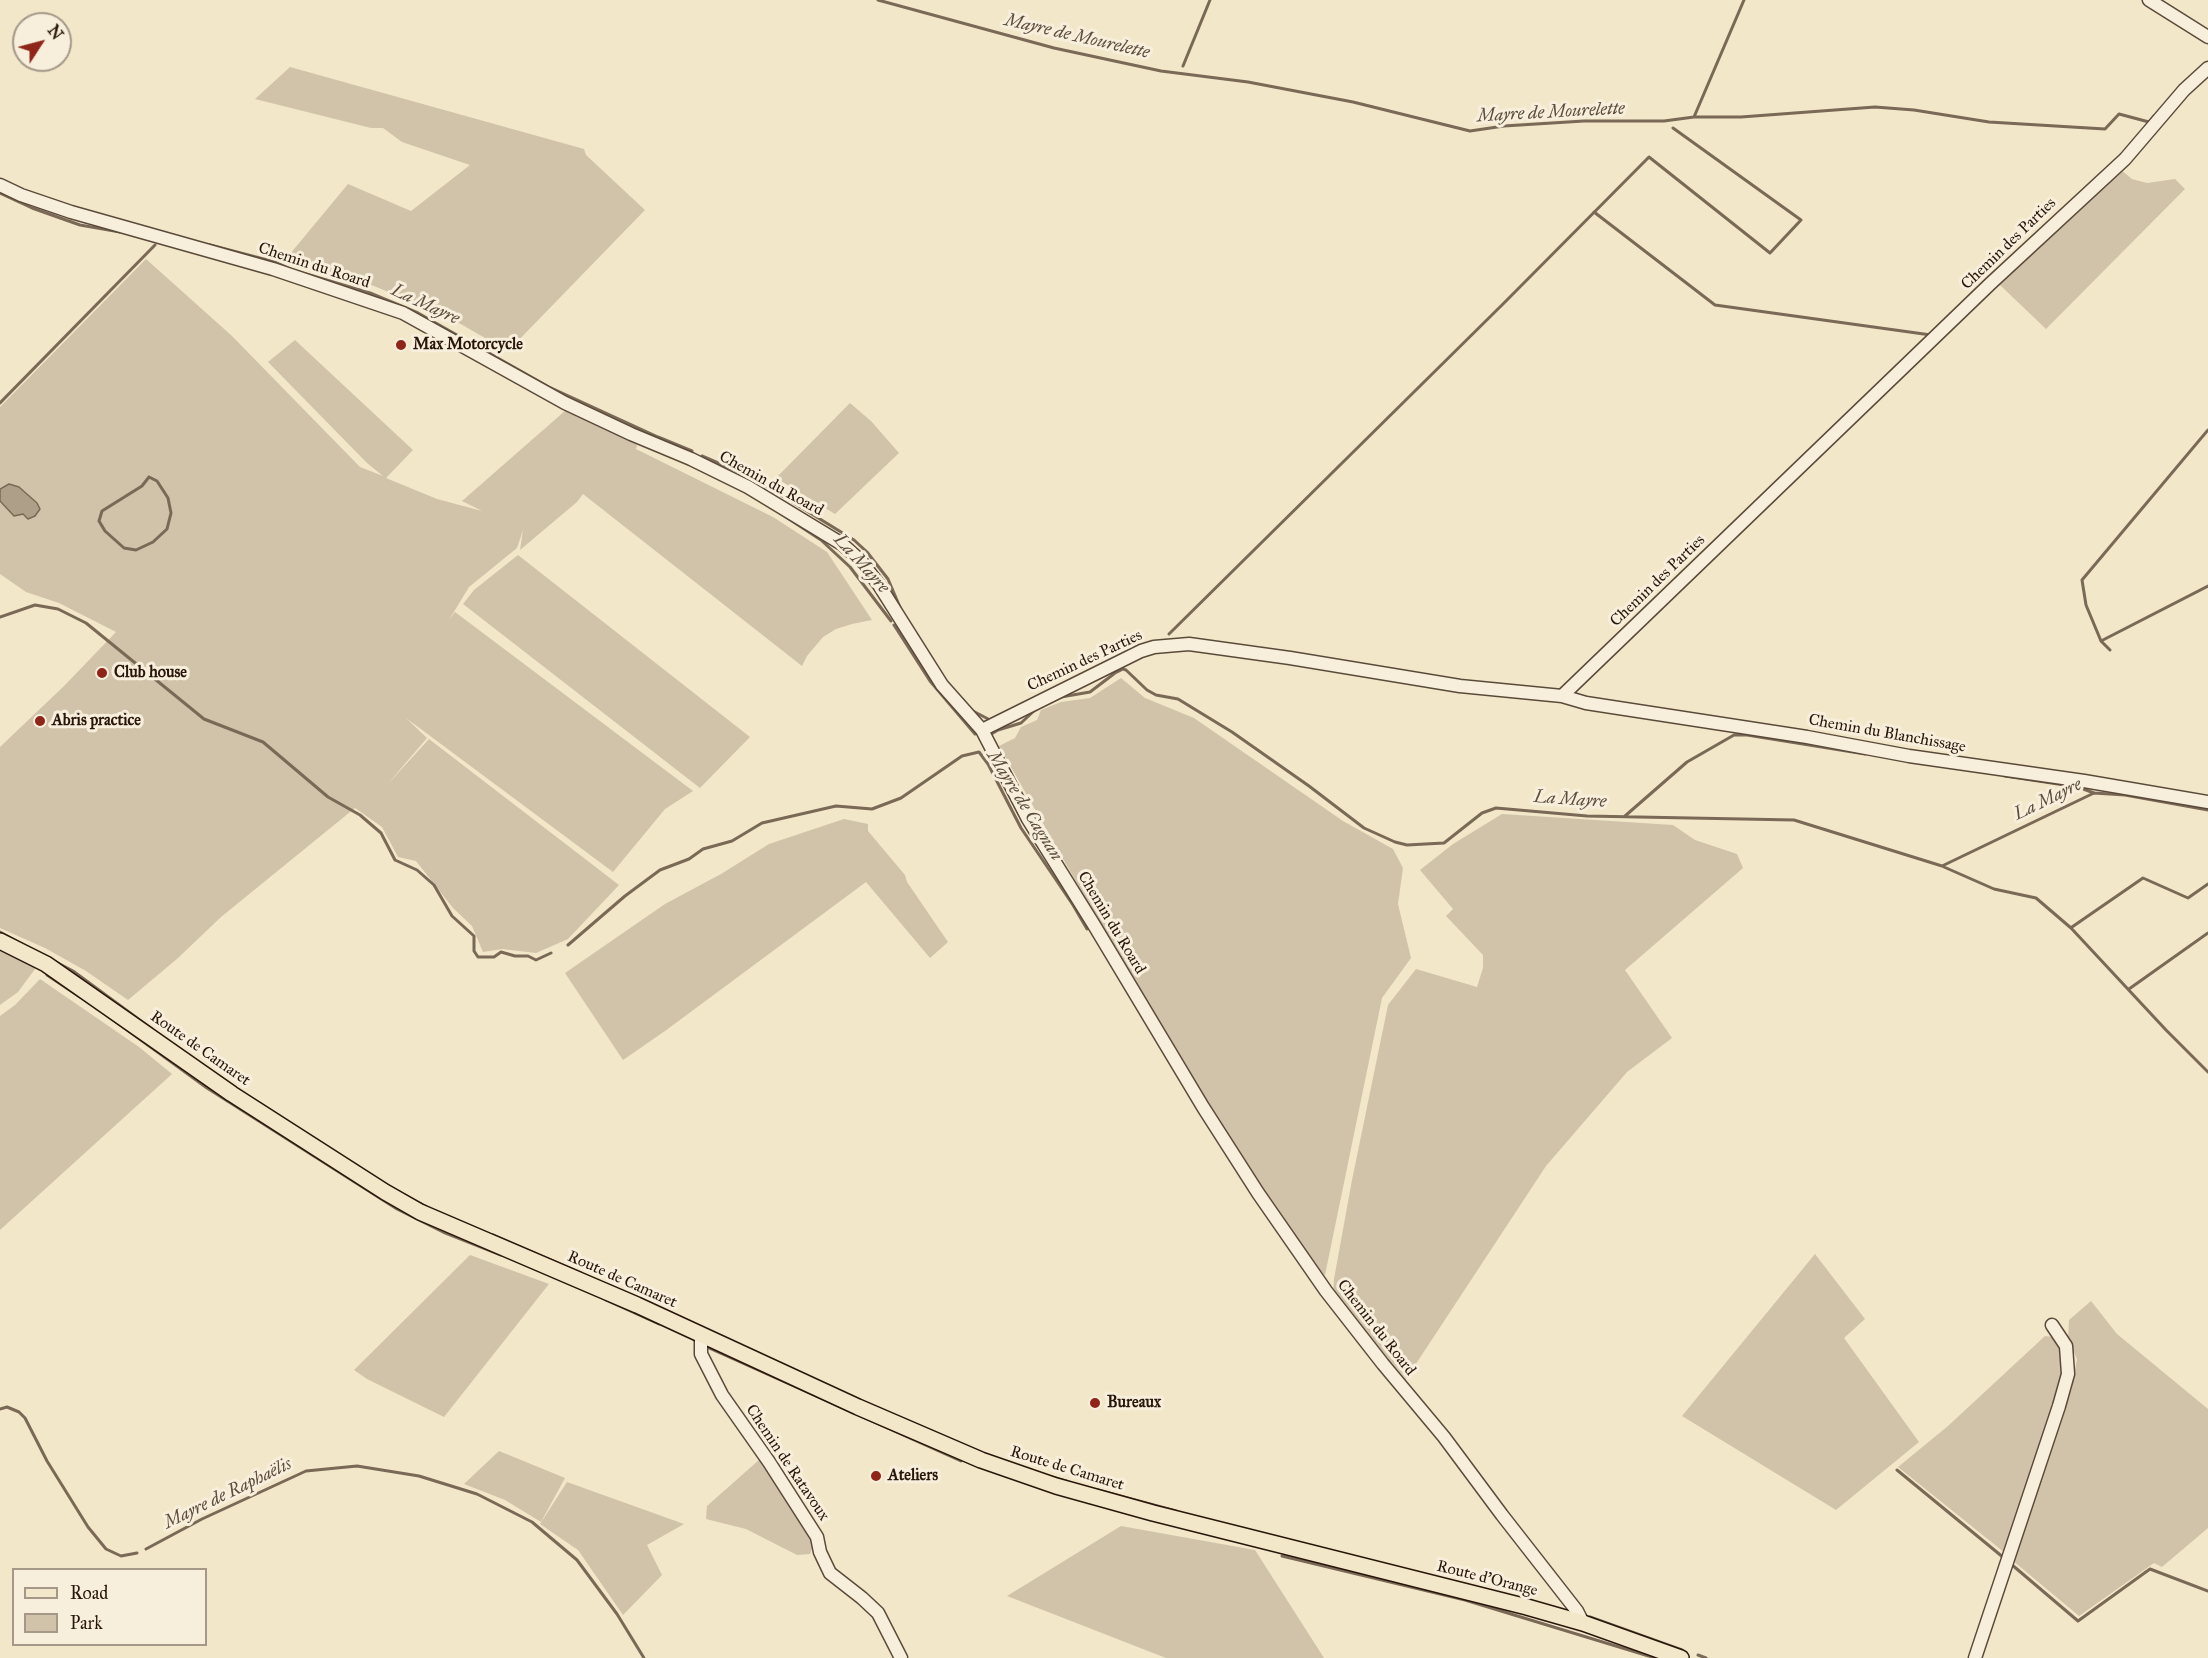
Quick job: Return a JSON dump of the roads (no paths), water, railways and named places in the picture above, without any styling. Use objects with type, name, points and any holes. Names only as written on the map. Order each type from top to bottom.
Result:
[{"type":"main road","name":"Route de Camaret","points":[[0,941],[65,976],[232,1094],[385,1192],[453,1227],[570,1276],[858,1407],[1018,1474],[1153,1513],[1280,1546]]},
{"type":"main road","name":"Route d'Orange","points":[[1280,1546],[1583,1623],[1681,1658]]},
{"type":"street","points":[[2149,0],[2208,37]]},
{"type":"street","name":"Chemin des Parties","points":[[982,730],[1141,651],[1189,644],[1460,686],[1562,696],[1990,284],[2125,159],[2184,90],[2208,68]]},
{"type":"street","name":"Chemin du Roard","points":[[0,185],[21,195],[71,212],[273,268],[403,313],[565,402],[631,434],[692,459],[748,487],[842,544],[861,561],[879,585],[942,685],[982,730],[1028,819],[1258,1193],[1326,1291],[1444,1437],[1577,1611],[1583,1623]]},
{"type":"street","name":"Chemin du Blanchissage","points":[[1562,696],[1586,702],[1807,737],[1909,756],[2208,802]]},
{"type":"street","points":[[1975,1658],[2068,1374],[2066,1346],[2052,1325]]},
{"type":"street","name":"Chemin de Ratavoux","points":[[701,1335],[701,1354],[722,1395],[769,1462],[817,1537],[820,1552],[830,1573],[878,1613],[901,1658]]},
{"type":"waterway","name":"Mayre de Mourelette","points":[[878,0],[1054,48],[1161,71],[1248,82],[1353,102],[1470,131],[1504,126],[1584,121],[1664,121],[1694,117],[1741,117],[1875,107],[1914,110],[1989,122],[2105,129],[2119,114],[2149,122],[2154,116]]},
{"type":"waterway","points":[[1183,66],[1210,0]]},
{"type":"waterway","points":[[1694,117],[1744,0]]},
{"type":"waterway","points":[[1169,634],[1649,157],[1770,253],[1801,220],[1673,128]]},
{"type":"waterway","name":"La Mayre","points":[[0,193],[32,208],[80,225],[120,232]]},
{"type":"waterway","points":[[1594,212],[1715,305],[1931,335]]},
{"type":"waterway","points":[[0,403],[155,245]]},
{"type":"waterway","name":"La Mayre","points":[[210,245],[275,262],[293,270],[370,293],[418,313],[549,387],[692,451]]},
{"type":"waterway","points":[[2110,650],[2101,641],[2086,605],[2082,580],[2208,430]]},
{"type":"waterway","points":[[702,456],[755,479],[854,540],[867,552],[888,579],[902,612]]},
{"type":"waterway","points":[[149,477],[157,481],[168,498],[171,513],[167,529],[153,542],[136,550],[124,548],[105,531],[99,521],[102,511],[142,486],[149,477]]},
{"type":"waterway","name":"La Mayre","points":[[780,513],[821,540],[850,567],[891,621]]},
{"type":"waterway","points":[[2101,641],[2208,586]]},
{"type":"waterway","name":"Mayre de Cagnan","points":[[0,617],[35,605],[58,609],[86,623],[204,719],[263,742],[328,797],[360,815],[381,833],[395,860],[417,870],[434,885],[452,916],[474,936],[474,951],[478,957],[494,957],[501,952],[515,956],[528,956],[536,960],[551,953]]},
{"type":"waterway","name":"La Mayre","points":[[894,625],[930,681],[975,734]]},
{"type":"waterway","name":"La Mayre","points":[[1061,697],[1090,692],[1115,673],[1126,670],[1147,690],[1156,695],[1178,699],[1232,732],[1364,828],[1407,845],[1444,843],[1482,813],[1496,808],[1587,816],[1794,820],[1942,866],[2094,793],[2125,795],[2208,810]]},
{"type":"waterway","name":"La Mayre","points":[[988,736],[998,730],[1021,723],[1036,709]]},
{"type":"waterway","points":[[971,710],[992,721]]},
{"type":"waterway","points":[[1625,816],[1687,762],[1734,735],[1747,735],[1865,754]]},
{"type":"waterway","name":"Mayre de Cagnan","points":[[568,945],[625,896],[660,870],[689,859],[703,849],[732,841],[762,823],[836,806],[872,809],[901,798],[962,756],[979,752],[988,764],[1021,828],[1087,929]]},
{"type":"waterway","points":[[2005,776],[2078,787],[2094,793]]},
{"type":"waterway","points":[[1944,867],[1994,889],[2036,898],[2071,928],[2208,1072]]},
{"type":"waterway","points":[[2072,927],[2143,878],[2188,898],[2208,884]]},
{"type":"waterway","points":[[0,932],[22,944]]},
{"type":"waterway","points":[[2129,989],[2208,933]]},
{"type":"waterway","points":[[54,961],[73,971],[152,1029]]},
{"type":"waterway","points":[[47,975],[80,997]]},
{"type":"waterway","points":[[108,1016],[207,1088],[397,1209],[443,1232],[501,1255]]},
{"type":"waterway","points":[[385,1184],[427,1207]]},
{"type":"waterway","points":[[493,1235],[581,1273]]},
{"type":"waterway","points":[[606,1300],[659,1324]]},
{"type":"waterway","points":[[709,1348],[961,1461]]},
{"type":"waterway","name":"Mayre de Raphaëlis","points":[[0,1409],[7,1407],[19,1412],[25,1418],[47,1461],[88,1527],[106,1549],[121,1556],[137,1553]]},
{"type":"waterway","name":"Mayre de Raphaëlis","points":[[146,1549],[202,1519],[306,1471],[357,1466],[419,1476],[477,1494],[532,1522],[577,1560],[617,1614],[644,1658]]},
{"type":"waterway","points":[[1897,1470],[2004,1558]]},
{"type":"waterway","points":[[1052,1477],[1066,1481]]},
{"type":"waterway","points":[[1098,1490],[1176,1511]]},
{"type":"waterway","points":[[1282,1556],[1465,1600],[1655,1658]]},
{"type":"waterway","points":[[2011,1564],[2078,1621],[2150,1569],[2208,1591]]},
{"type":"waterway","points":[[1590,1617],[1682,1650]]},
{"type":"waterway","points":[[1698,1655],[1706,1658]]},
{"type":"place","name":"Max Motorcycle","points":[[401,345]]},
{"type":"place","name":"Club house","points":[[102,673]]},
{"type":"place","name":"Abris practice","points":[[40,721]]},
{"type":"place","name":"Bureaux","points":[[1095,1403]]},
{"type":"place","name":"Ateliers","points":[[876,1476]]}]
